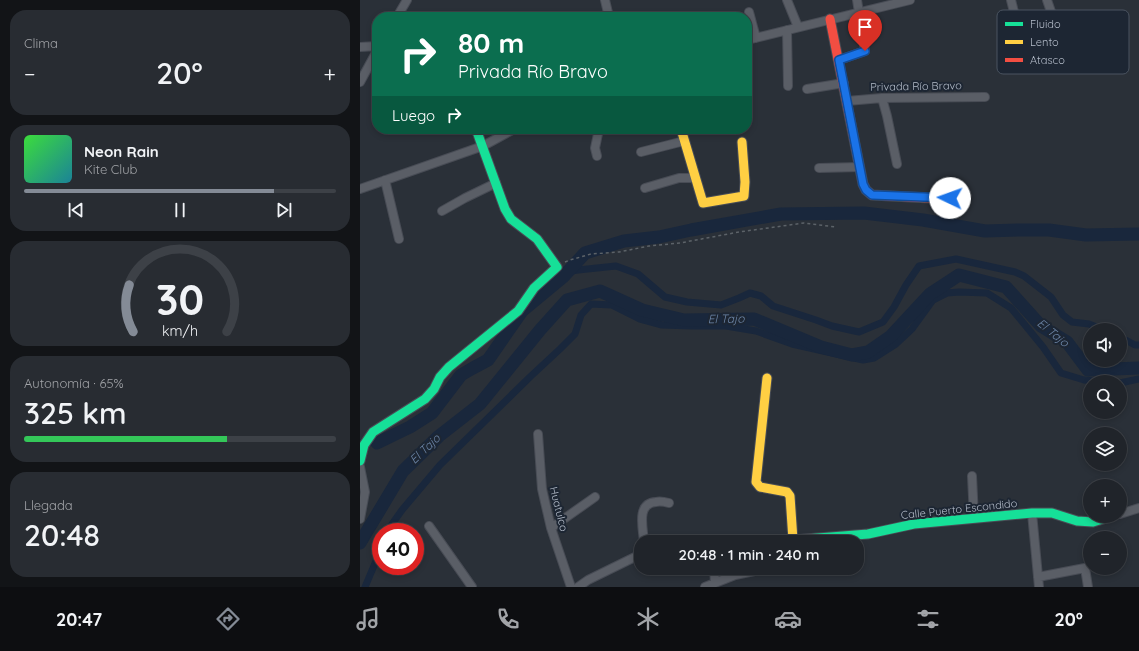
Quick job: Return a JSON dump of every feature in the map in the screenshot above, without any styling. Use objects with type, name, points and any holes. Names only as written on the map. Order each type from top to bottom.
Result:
[{"type":"street","points":[[399,12],[407,0]]},
{"type":"street","points":[[605,0],[608,12]]},
{"type":"street","points":[[788,0],[798,27]]},
{"type":"street","points":[[839,60],[865,51],[857,0]]},
{"type":"street","points":[[752,39],[910,0]]},
{"type":"street","points":[[1010,0],[1013,10]]},
{"type":"street","points":[[1047,0],[1050,10]]},
{"type":"street","points":[[830,19],[863,184],[866,190],[872,195],[950,198]]},
{"type":"street","points":[[752,23],[756,38]]},
{"type":"street","points":[[786,30],[788,86]]},
{"type":"street","points":[[360,47],[372,46]]},
{"type":"street","points":[[360,82],[372,60]]},
{"type":"street","points":[[806,89],[844,83]]},
{"type":"street","name":"Privada Río Bravo","points":[[847,101],[882,98],[985,97]]},
{"type":"street","points":[[882,98],[897,164]]},
{"type":"street","points":[[360,461],[368,438],[373,432],[425,400],[434,389],[440,377],[449,367],[518,311],[534,288],[557,267],[537,239],[511,219],[505,209],[478,134]]},
{"type":"street","points":[[360,189],[483,146],[502,134]]},
{"type":"street","points":[[597,156],[595,148],[598,134]]},
{"type":"street","points":[[682,134],[703,203],[744,196],[745,182],[742,142]]},
{"type":"street","points":[[641,152],[684,140]]},
{"type":"street","points":[[819,168],[860,167]]},
{"type":"street","points":[[645,188],[679,178],[695,178]]},
{"type":"street","points":[[385,180],[399,239]]},
{"type":"street","points":[[442,211],[479,190],[496,184]]},
{"type":"street","points":[[767,378],[756,482],[760,487],[787,492],[790,496],[792,535]]},
{"type":"street","name":"Huatulco","points":[[538,434],[542,489],[551,528],[571,587]]},
{"type":"street","points":[[360,467],[365,492],[360,519]]},
{"type":"street","points":[[972,476],[974,518]]},
{"type":"street","points":[[551,528],[595,498]]},
{"type":"street","points":[[643,535],[642,515],[644,507],[649,503],[669,503]]},
{"type":"street","points":[[1127,512],[1139,508]]},
{"type":"street","points":[[1032,513],[1052,513],[1077,521],[1083,521]]},
{"type":"street","name":"Calle Puerto Escondido","points":[[857,535],[914,524],[1032,513],[1039,587]]},
{"type":"street","points":[[429,526],[472,587]]},
{"type":"street","points":[[578,587],[588,580],[634,557]]},
{"type":"street","points":[[1038,576],[1085,568],[1088,587]]},
{"type":"street","points":[[714,575],[715,583]]},
{"type":"street","points":[[704,587],[735,575]]},
{"type":"path","points":[[557,267],[570,260],[591,254],[619,252],[649,246],[680,243],[739,232],[804,223],[836,227]]},
{"type":"waterway","points":[[377,443],[410,427],[432,413],[461,375],[488,360],[522,311],[563,277],[585,253],[624,241],[659,237],[781,214],[864,213],[923,220],[985,231],[1049,230],[1086,235],[1139,234]]},
{"type":"waterway","points":[[566,272],[616,266],[638,274],[665,297],[687,302],[721,305],[750,293],[761,296],[773,306],[832,326],[859,332],[883,322],[919,266],[956,259],[1015,272],[1024,276],[1051,297],[1063,315],[1072,322],[1083,323]]},
{"type":"waterway","name":"El Tajo","points":[[360,543],[403,471],[439,436],[480,404],[540,330],[567,300],[600,291],[642,310],[684,320],[754,319],[821,347],[852,355],[868,352],[891,336],[930,294],[959,275],[1006,287],[1041,326],[1067,342],[1088,370],[1139,368]]},
{"type":"waterway","points":[[393,523],[440,465],[575,334],[581,315],[591,304],[612,305],[640,319],[662,325],[726,326],[756,331],[792,344],[863,360],[874,358],[896,344],[912,329],[933,300],[947,293],[987,293],[1011,308],[1043,347],[1061,373],[1083,380]]},
{"type":"waterway","points":[[1127,341],[1135,345],[1139,345]]},
{"type":"waterway","points":[[1127,382],[1139,379]]},
{"type":"waterway","points":[[363,442],[377,443]]},
{"type":"waterway","points":[[365,587],[372,570]]},
{"type":"traffic: fast","points":[[360,461],[364,445],[373,432],[425,399],[449,367],[518,311],[534,288],[557,267],[537,239],[511,219],[505,209],[478,134]]},
{"type":"traffic: fast","points":[[856,535],[868,534],[914,524],[1032,513],[1052,513],[1077,521],[1083,521]]},
{"type":"traffic: slow","points":[[682,134],[703,203],[744,196],[745,182],[742,142]]},
{"type":"traffic: slow","points":[[767,378],[756,482],[760,487],[787,492],[790,496],[793,535]]},
{"type":"traffic: jam","points":[[830,19],[863,184],[866,190],[872,195],[950,199]]},
{"type":"route","points":[[865,51],[839,60],[863,184],[866,190],[872,195],[950,198]]}]
